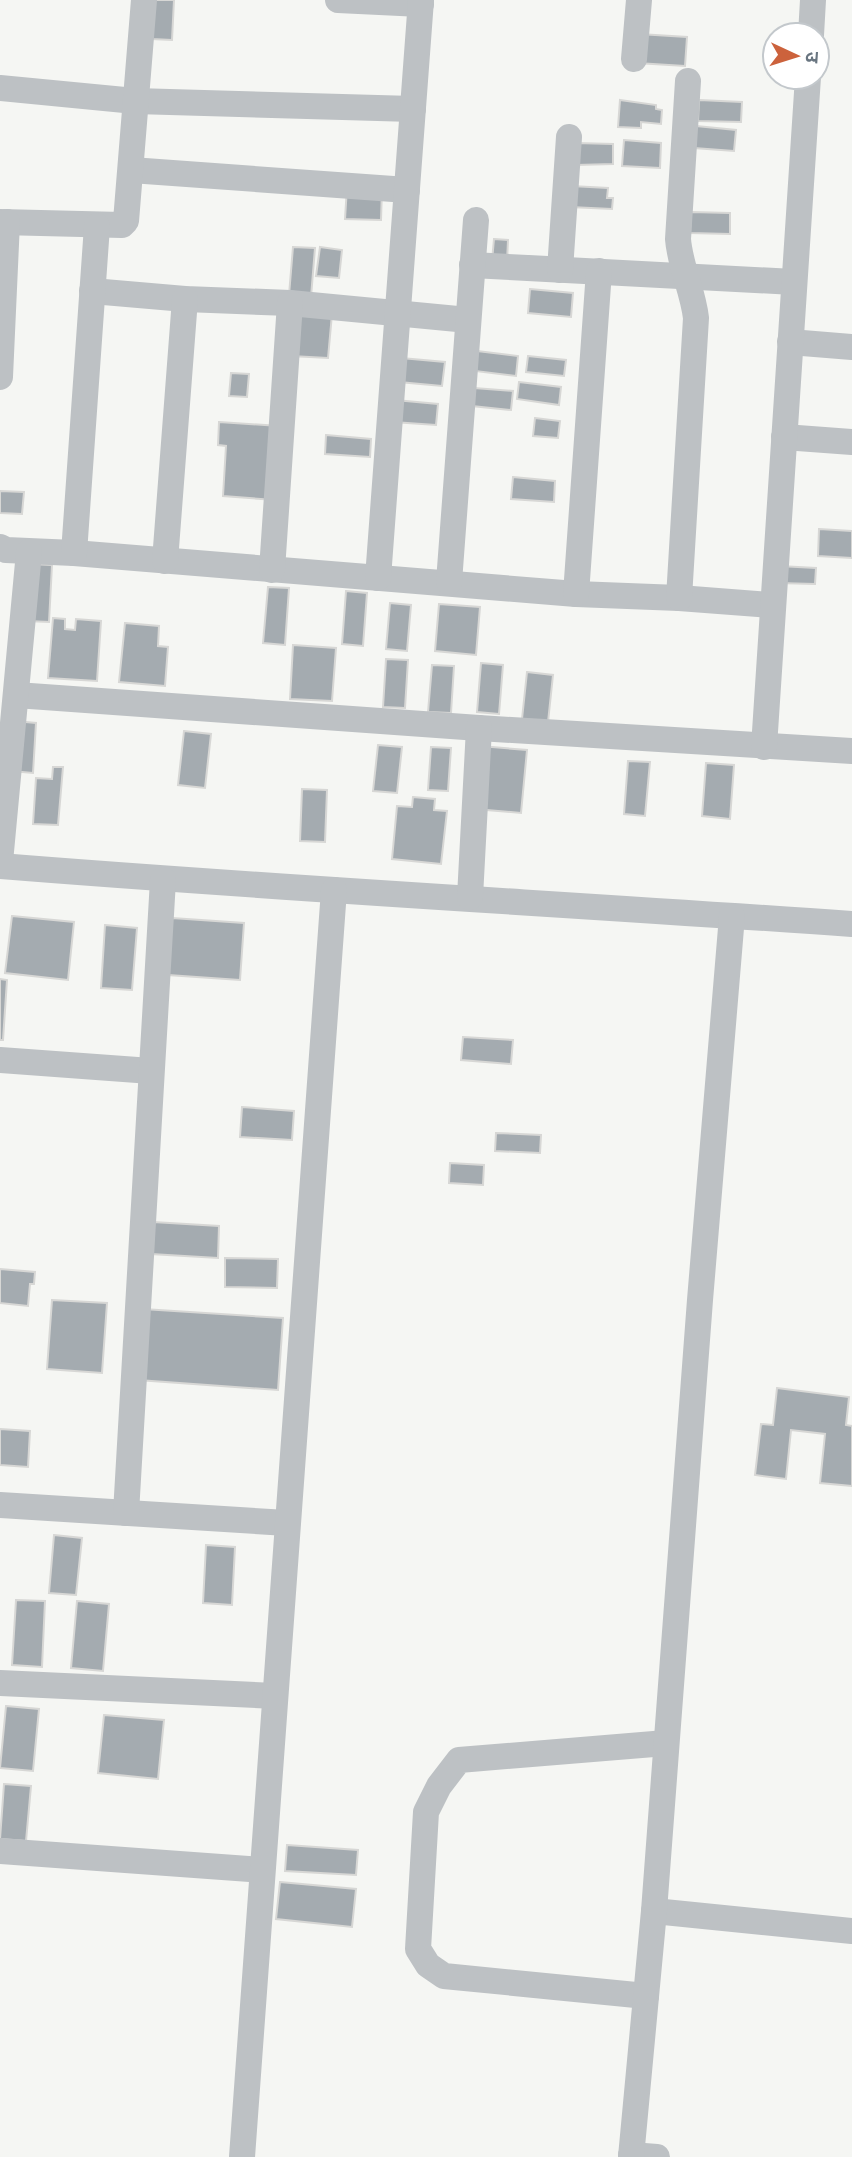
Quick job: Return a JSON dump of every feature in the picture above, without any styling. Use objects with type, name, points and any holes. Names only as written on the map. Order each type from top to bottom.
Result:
[{"type":"street","points":[[0,377],[4,222],[97,226],[122,225],[126,221],[144,0]]},
{"type":"street","points":[[338,0],[421,2],[378,578]]},
{"type":"street","points":[[634,59],[639,0]]},
{"type":"street","points":[[812,21],[813,0]]},
{"type":"street","points":[[679,598],[696,318],[678,239],[688,81]]},
{"type":"street","points":[[0,88],[135,101],[413,110]]},
{"type":"street","points":[[764,747],[771,605],[807,91]]},
{"type":"street","points":[[560,270],[569,137]]},
{"type":"street","points":[[131,170],[407,190]]},
{"type":"street","points":[[449,582],[476,220]]},
{"type":"street","points":[[74,553],[97,226]]},
{"type":"street","points":[[472,265],[794,282]]},
{"type":"street","points":[[576,594],[599,271]]},
{"type":"street","points":[[92,291],[185,299],[290,303],[468,320]]},
{"type":"street","points":[[165,561],[185,299]]},
{"type":"street","points":[[272,570],[290,303]]},
{"type":"street","points":[[790,342],[852,347]]},
{"type":"street","points":[[784,437],[852,442]]},
{"type":"street","points":[[0,547],[6,550],[74,553],[576,594],[771,605]]},
{"type":"street","points":[[29,551],[10,708],[0,864],[163,880],[470,897],[852,924]]},
{"type":"street","points":[[10,708],[479,728],[852,751]]},
{"type":"street","points":[[470,897],[479,728]]},
{"type":"street","points":[[126,1513],[163,880]]},
{"type":"street","points":[[242,2157],[334,890]]},
{"type":"street","points":[[640,2156],[646,1996],[699,1300],[732,916]]},
{"type":"street","points":[[0,1060],[151,1071]]},
{"type":"street","points":[[0,1505],[287,1523]]},
{"type":"street","points":[[0,1683],[275,1696]]},
{"type":"street","points":[[646,1996],[444,1976],[428,1965],[418,1949],[426,1812],[439,1786],[459,1760],[666,1743]]},
{"type":"street","points":[[0,1851],[262,1870]]},
{"type":"street","points":[[654,1911],[852,1931]]},
{"type":"building","points":[[154,0],[174,0],[172,40],[152,39]]},
{"type":"building","points":[[639,34],[687,37],[685,66],[637,63]]},
{"type":"building","points":[[620,100],[656,105],[656,109],[662,110],[661,124],[641,122],[641,128],[618,127]]},
{"type":"building","points":[[699,100],[742,102],[741,122],[698,121]]},
{"type":"building","points":[[696,126],[736,130],[734,151],[694,148]]},
{"type":"building","points":[[624,140],[661,143],[660,168],[622,166]]},
{"type":"building","points":[[576,143],[613,144],[613,164],[576,165]]},
{"type":"building","points":[[571,186],[608,188],[607,198],[613,198],[612,209],[570,207]]},
{"type":"building","points":[[347,187],[382,189],[381,220],[345,219]]},
{"type":"building","points":[[691,212],[730,213],[730,234],[690,233]]},
{"type":"building","points":[[494,239],[508,240],[507,262],[492,261]]},
{"type":"building","points":[[293,247],[315,248],[311,297],[289,295]]},
{"type":"building","points":[[320,247],[342,250],[339,278],[316,276]]},
{"type":"building","points":[[530,289],[573,293],[571,317],[528,313]]},
{"type":"building","points":[[295,311],[332,314],[328,358],[291,356]]},
{"type":"building","points":[[477,351],[518,356],[516,376],[475,371]]},
{"type":"building","points":[[528,356],[566,360],[564,376],[526,372]]},
{"type":"building","points":[[401,358],[445,362],[442,386],[399,382]]},
{"type":"building","points":[[231,373],[249,374],[247,397],[229,396]]},
{"type":"building","points":[[519,382],[561,387],[559,405],[517,399]]},
{"type":"building","points":[[474,388],[513,391],[511,410],[472,406]]},
{"type":"building","points":[[395,400],[438,404],[436,425],[393,422]]},
{"type":"building","points":[[535,418],[560,421],[558,438],[533,436]]},
{"type":"building","points":[[219,422],[279,426],[274,500],[223,496],[226,446],[218,445]]},
{"type":"building","points":[[326,435],[371,439],[370,457],[325,454]]},
{"type":"building","points":[[513,477],[555,481],[554,502],[511,499]]},
{"type":"building","points":[[0,491],[24,492],[22,514],[0,513]]},
{"type":"building","points":[[819,529],[852,531],[852,558],[818,556]]},
{"type":"building","points":[[30,564],[52,565],[49,622],[27,621]]},
{"type":"building","points":[[779,566],[816,568],[815,584],[778,583]]},
{"type":"building","points":[[268,587],[289,588],[285,645],[263,643]]},
{"type":"building","points":[[346,591],[367,593],[363,646],[342,644]]},
{"type":"building","points":[[390,603],[411,605],[407,651],[386,649]]},
{"type":"building","points":[[439,604],[480,607],[476,655],[435,651]]},
{"type":"building","points":[[53,618],[65,619],[65,629],[75,630],[76,619],[101,621],[97,681],[48,678]]},
{"type":"building","points":[[125,623],[159,626],[158,646],[168,647],[165,686],[119,682]]},
{"type":"building","points":[[293,645],[336,648],[332,701],[290,699]]},
{"type":"building","points":[[386,659],[408,660],[405,708],[383,707]]},
{"type":"building","points":[[481,663],[503,665],[499,714],[477,712]]},
{"type":"building","points":[[432,665],[454,666],[451,713],[428,712]]},
{"type":"building","points":[[527,672],[553,675],[548,722],[522,719]]},
{"type":"building","points":[[15,721],[36,723],[33,773],[11,771]]},
{"type":"building","points":[[184,731],[211,734],[205,788],[178,785]]},
{"type":"building","points":[[378,745],[402,747],[397,793],[373,791]]},
{"type":"building","points":[[480,746],[527,750],[521,813],[475,809]]},
{"type":"building","points":[[431,747],[451,748],[448,791],[428,790]]},
{"type":"building","points":[[628,761],[650,762],[645,816],[624,814]]},
{"type":"building","points":[[706,763],[734,765],[730,819],[702,816]]},
{"type":"building","points":[[53,767],[63,767],[58,825],[33,824],[36,778],[52,779]]},
{"type":"building","points":[[302,789],[327,790],[325,842],[300,841]]},
{"type":"building","points":[[413,797],[435,799],[434,810],[447,811],[441,864],[392,859],[397,806],[412,807]]},
{"type":"building","points":[[12,916],[74,922],[68,980],[5,973]]},
{"type":"building","points":[[172,918],[244,923],[240,980],[168,975]]},
{"type":"building","points":[[105,925],[137,928],[132,990],[101,988]]},
{"type":"building","points":[[0,979],[7,980],[3,1040],[0,1040]]},
{"type":"building","points":[[463,1037],[513,1040],[511,1064],[461,1060]]},
{"type":"building","points":[[242,1107],[294,1111],[292,1140],[240,1137]]},
{"type":"building","points":[[496,1133],[541,1135],[540,1153],[495,1151]]},
{"type":"building","points":[[450,1163],[484,1165],[483,1185],[449,1183]]},
{"type":"building","points":[[153,1222],[219,1226],[218,1258],[151,1254]]},
{"type":"building","points":[[225,1258],[278,1259],[277,1288],[225,1287]]},
{"type":"building","points":[[0,1269],[35,1272],[34,1284],[30,1284],[28,1306],[0,1303]]},
{"type":"building","points":[[52,1300],[107,1303],[102,1373],[47,1369]]},
{"type":"building","points":[[143,1309],[283,1318],[278,1390],[138,1380]]},
{"type":"building","points":[[777,1388],[849,1397],[846,1425],[852,1426],[852,1486],[820,1483],[825,1434],[791,1430],[786,1479],[755,1475],[761,1424],[773,1425]]},
{"type":"building","points":[[0,1429],[30,1431],[28,1467],[0,1465]]},
{"type":"building","points":[[54,1535],[82,1538],[76,1595],[49,1593]]},
{"type":"building","points":[[206,1545],[235,1547],[232,1605],[203,1603]]},
{"type":"building","points":[[16,1600],[45,1601],[42,1667],[12,1665]]},
{"type":"building","points":[[77,1601],[109,1604],[103,1671],[71,1668]]},
{"type":"building","points":[[6,1706],[39,1709],[33,1771],[0,1768]]},
{"type":"building","points":[[104,1715],[164,1720],[158,1779],[98,1773]]},
{"type":"building","points":[[4,1784],[31,1786],[26,1841],[0,1839]]},
{"type":"building","points":[[287,1845],[358,1850],[356,1875],[285,1871]]},
{"type":"building","points":[[280,1882],[356,1889],[352,1927],[276,1919]]}]
